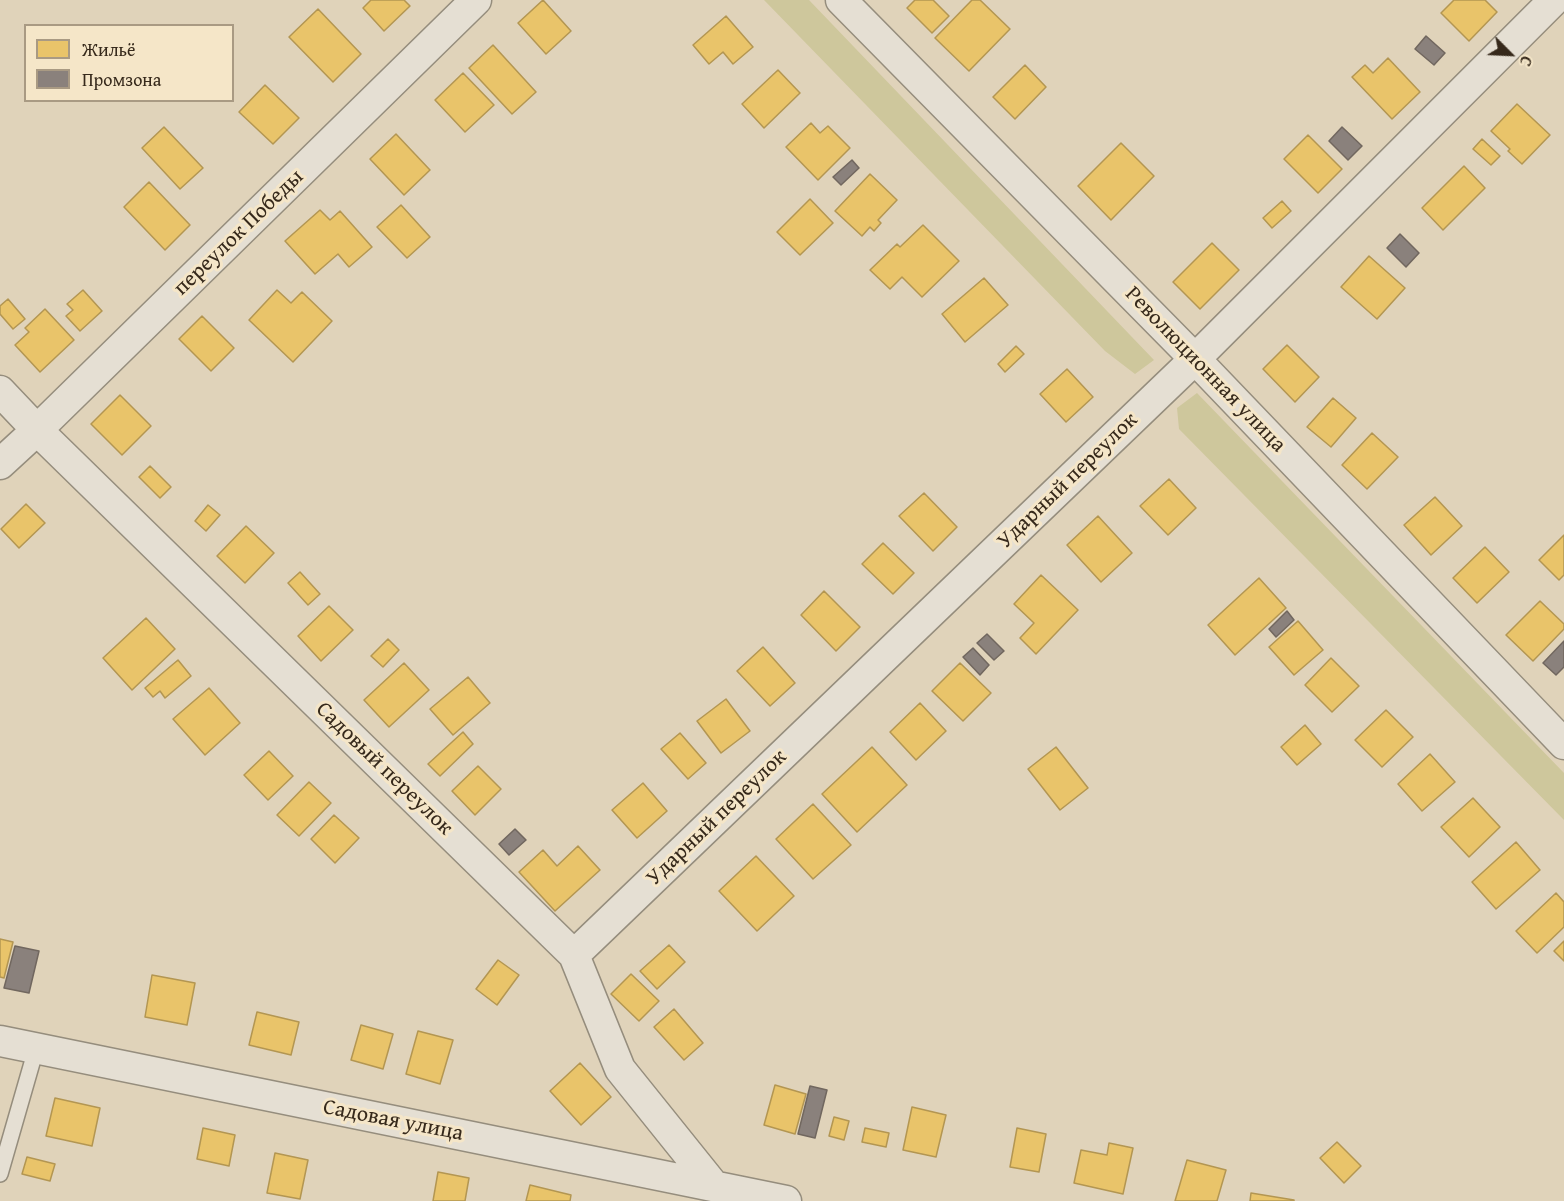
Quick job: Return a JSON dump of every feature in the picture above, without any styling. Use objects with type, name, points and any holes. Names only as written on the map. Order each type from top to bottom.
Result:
[{"type":"street","name":"переулок Победы","points":[[0,464],[476,0]]},
{"type":"street","name":"Революционная улица","points":[[841,0],[1196,358],[1564,744]]},
{"type":"street","name":"Ударный переулок","points":[[574,955],[1196,358],[1554,0]]},
{"type":"street","name":"Садовый переулок","points":[[0,391],[37,430],[574,955],[620,1069],[714,1186]]},
{"type":"street","name":"Садовая улица","points":[[0,1041],[786,1201]]},
{"type":"lane","points":[[0,1174],[36,1049]]},
{"type":"shaded area","points":[[764,0],[809,0],[1154,360],[1135,374],[1105,351]]},
{"type":"shaded area","points":[[1197,393],[1564,773],[1564,820],[1179,429],[1177,408]]},
{"type":"building: Жильё","points":[[371,0],[404,0],[410,6],[384,31],[363,8]]},
{"type":"building: Жильё","points":[[543,0],[571,31],[546,54],[518,23]]},
{"type":"building: Жильё","points":[[915,0],[933,0],[949,16],[932,33],[907,8]]},
{"type":"building: Жильё","points":[[972,0],[980,0],[1010,29],[969,71],[935,38]]},
{"type":"building: Жильё","points":[[1454,0],[1485,0],[1497,12],[1469,41],[1441,13]]},
{"type":"building: Жильё","points":[[318,9],[361,54],[333,82],[289,37]]},
{"type":"building: Жильё","points":[[726,16],[753,47],[733,64],[723,52],[709,64],[693,45]]},
{"type":"building: Жильё","points":[[493,45],[536,92],[512,114],[469,68]]},
{"type":"building: Жильё","points":[[1388,58],[1420,92],[1392,119],[1352,77],[1365,65],[1373,73]]},
{"type":"building: Жильё","points":[[1025,65],[1046,87],[1015,119],[993,97]]},
{"type":"building: Жильё","points":[[778,70],[800,93],[764,128],[742,104]]},
{"type":"building: Жильё","points":[[463,73],[494,105],[465,132],[435,100]]},
{"type":"building: Жильё","points":[[265,85],[299,118],[273,144],[239,112]]},
{"type":"building: Жильё","points":[[1517,104],[1550,135],[1522,164],[1491,131]]},
{"type":"building: Жильё","points":[[811,123],[820,133],[828,126],[850,148],[818,180],[786,147]]},
{"type":"building: Жильё","points":[[164,127],[203,168],[180,189],[142,148]]},
{"type":"building: Жильё","points":[[396,134],[430,170],[404,195],[370,159]]},
{"type":"building: Жильё","points":[[1308,135],[1342,169],[1318,193],[1284,159]]},
{"type":"building: Жильё","points":[[1482,139],[1500,156],[1491,165],[1473,149]]},
{"type":"building: Жильё","points":[[1121,143],[1154,176],[1111,220],[1078,186]]},
{"type":"building: Жильё","points":[[1464,166],[1485,188],[1443,230],[1422,208]]},
{"type":"building: Жильё","points":[[870,174],[897,200],[878,220],[881,223],[874,231],[870,227],[862,236],[835,211]]},
{"type":"building: Жильё","points":[[149,182],[190,225],[165,250],[124,207]]},
{"type":"building: Жильё","points":[[810,199],[833,223],[800,255],[777,232]]},
{"type":"building: Жильё","points":[[1282,201],[1291,211],[1272,228],[1263,218]]},
{"type":"building: Жильё","points":[[401,205],[430,237],[407,258],[377,227]]},
{"type":"building: Жильё","points":[[320,210],[330,220],[340,211],[372,247],[349,267],[338,254],[315,274],[285,241]]},
{"type":"building: Жильё","points":[[923,225],[959,261],[922,297],[902,277],[890,289],[870,270],[897,244],[900,247]]},
{"type":"building: Жильё","points":[[1212,243],[1239,270],[1200,309],[1173,282]]},
{"type":"building: Жильё","points":[[1369,256],[1405,288],[1377,319],[1341,287]]},
{"type":"building: Жильё","points":[[984,278],[1008,305],[965,342],[942,314]]},
{"type":"building: Жильё","points":[[83,290],[102,311],[80,331],[66,316],[73,310],[67,304]]},
{"type":"building: Жильё","points":[[277,290],[291,303],[302,292],[332,321],[293,362],[249,320]]},
{"type":"building: Жильё","points":[[8,299],[25,319],[13,329],[0,314],[0,306]]},
{"type":"building: Жильё","points":[[45,309],[74,340],[40,372],[15,345],[29,332],[25,328]]},
{"type":"building: Жильё","points":[[202,316],[234,348],[211,371],[179,339]]},
{"type":"building: Жильё","points":[[1287,345],[1319,377],[1295,402],[1263,369]]},
{"type":"building: Жильё","points":[[1016,346],[1024,354],[1005,372],[998,364]]},
{"type":"building: Жильё","points":[[1067,369],[1093,397],[1066,422],[1040,394]]},
{"type":"building: Жильё","points":[[120,395],[151,426],[122,455],[91,424]]},
{"type":"building: Жильё","points":[[1333,398],[1356,418],[1331,447],[1307,427]]},
{"type":"building: Жильё","points":[[1372,433],[1398,457],[1367,489],[1342,465]]},
{"type":"building: Жильё","points":[[150,466],[171,487],[160,498],[139,477]]},
{"type":"building: Жильё","points":[[1169,479],[1196,508],[1168,535],[1140,506]]},
{"type":"building: Жильё","points":[[924,493],[957,527],[933,551],[899,516]]},
{"type":"building: Жильё","points":[[1435,497],[1462,526],[1431,555],[1404,525]]},
{"type":"building: Жильё","points":[[26,504],[45,523],[19,548],[1,529]]},
{"type":"building: Жильё","points":[[208,505],[220,515],[206,531],[195,521]]},
{"type":"building: Жильё","points":[[1098,516],[1132,553],[1101,582],[1067,545]]},
{"type":"building: Жильё","points":[[246,526],[274,553],[245,583],[217,556]]},
{"type":"building: Жильё","points":[[1564,535],[1564,575],[1559,580],[1539,560]]},
{"type":"building: Жильё","points":[[883,543],[914,573],[893,594],[862,564]]},
{"type":"building: Жильё","points":[[1485,547],[1509,572],[1477,603],[1453,578]]},
{"type":"building: Жильё","points":[[300,572],[320,594],[308,605],[288,583]]},
{"type":"building: Жильё","points":[[1041,575],[1078,610],[1036,654],[1020,638],[1034,623],[1014,604]]},
{"type":"building: Жильё","points":[[1259,578],[1286,608],[1235,655],[1208,625]]},
{"type":"building: Жильё","points":[[824,591],[860,627],[836,651],[801,615]]},
{"type":"building: Жильё","points":[[1540,601],[1564,624],[1564,629],[1533,661],[1506,635]]},
{"type":"building: Жильё","points":[[329,606],[353,630],[321,661],[298,636]]},
{"type":"building: Жильё","points":[[146,618],[175,649],[132,690],[103,658]]},
{"type":"building: Жильё","points":[[1298,621],[1323,650],[1294,675],[1269,647]]},
{"type":"building: Жильё","points":[[388,639],[399,650],[383,667],[371,656]]},
{"type":"building: Жильё","points":[[763,647],[795,683],[770,706],[737,671]]},
{"type":"building: Жильё","points":[[1331,658],[1359,686],[1332,712],[1305,685]]},
{"type":"building: Жильё","points":[[178,660],[191,676],[165,698],[160,691],[153,697],[145,688]]},
{"type":"building: Жильё","points":[[404,663],[429,690],[389,727],[364,700]]},
{"type":"building: Жильё","points":[[960,663],[991,693],[963,721],[932,691]]},
{"type":"building: Жильё","points":[[468,677],[490,703],[453,735],[430,709]]},
{"type":"building: Жильё","points":[[209,688],[240,723],[205,755],[173,719]]},
{"type":"building: Жильё","points":[[726,699],[750,731],[721,753],[697,721]]},
{"type":"building: Жильё","points":[[920,703],[946,731],[916,760],[890,732]]},
{"type":"building: Жильё","points":[[1386,710],[1413,737],[1382,767],[1355,740]]},
{"type":"building: Жильё","points":[[1305,725],[1321,744],[1297,765],[1281,747]]},
{"type":"building: Жильё","points":[[463,732],[473,744],[440,776],[428,764]]},
{"type":"building: Жильё","points":[[680,733],[706,763],[688,779],[661,749]]},
{"type":"building: Жильё","points":[[872,747],[907,785],[857,832],[822,794]]},
{"type":"building: Жильё","points":[[1056,747],[1088,788],[1060,810],[1028,769]]},
{"type":"building: Жильё","points":[[269,751],[293,776],[268,800],[244,775]]},
{"type":"building: Жильё","points":[[1430,754],[1455,782],[1422,811],[1398,784]]},
{"type":"building: Жильё","points":[[478,766],[501,789],[475,815],[452,791]]},
{"type":"building: Жильё","points":[[309,782],[331,803],[299,836],[277,815]]},
{"type":"building: Жильё","points":[[643,783],[667,811],[637,838],[612,810]]},
{"type":"building: Жильё","points":[[1473,798],[1500,827],[1469,857],[1441,827]]},
{"type":"building: Жильё","points":[[813,804],[851,845],[813,879],[776,839]]},
{"type":"building: Жильё","points":[[334,815],[359,838],[335,863],[311,839]]},
{"type":"building: Жильё","points":[[1516,842],[1540,870],[1496,909],[1472,882]]},
{"type":"building: Жильё","points":[[578,846],[600,870],[555,911],[519,872],[543,850],[557,866]]},
{"type":"building: Жильё","points":[[756,856],[794,896],[757,931],[719,891]]},
{"type":"building: Жильё","points":[[1556,893],[1564,902],[1564,927],[1537,953],[1516,931]]},
{"type":"building: Жильё","points":[[0,939],[13,942],[4,978],[0,977]]},
{"type":"building: Жильё","points":[[1564,941],[1564,961],[1554,951]]},
{"type":"building: Жильё","points":[[669,945],[685,962],[657,989],[640,971]]},
{"type":"building: Жильё","points":[[498,960],[519,975],[497,1005],[476,989]]},
{"type":"building: Жильё","points":[[631,974],[659,1001],[639,1021],[611,994]]},
{"type":"building: Жильё","points":[[152,975],[195,983],[187,1025],[145,1017]]},
{"type":"building: Жильё","points":[[674,1009],[703,1043],[684,1060],[654,1027]]},
{"type":"building: Жильё","points":[[257,1012],[299,1022],[291,1055],[249,1045]]},
{"type":"building: Жильё","points":[[361,1025],[393,1034],[383,1069],[351,1060]]},
{"type":"building: Жильё","points":[[418,1031],[453,1040],[440,1084],[406,1074]]},
{"type":"building: Жильё","points":[[580,1063],[611,1097],[581,1125],[550,1091]]},
{"type":"building: Жильё","points":[[775,1085],[806,1094],[795,1134],[764,1125]]},
{"type":"building: Жильё","points":[[55,1098],[100,1108],[92,1146],[46,1136]]},
{"type":"building: Жильё","points":[[912,1107],[946,1115],[936,1157],[903,1150]]},
{"type":"building: Жильё","points":[[834,1117],[849,1121],[844,1140],[829,1136]]},
{"type":"building: Жильё","points":[[203,1128],[235,1135],[229,1166],[197,1159]]},
{"type":"building: Жильё","points":[[865,1128],[889,1133],[886,1147],[862,1142]]},
{"type":"building: Жильё","points":[[1017,1128],[1046,1134],[1039,1172],[1010,1167]]},
{"type":"building: Жильё","points":[[1337,1142],[1361,1166],[1344,1183],[1320,1158]]},
{"type":"building: Жильё","points":[[1109,1143],[1133,1148],[1123,1194],[1074,1183],[1081,1150],[1107,1155]]},
{"type":"building: Жильё","points":[[275,1153],[308,1160],[300,1199],[267,1193]]},
{"type":"building: Жильё","points":[[27,1157],[55,1164],[50,1181],[22,1174]]},
{"type":"building: Жильё","points":[[1187,1160],[1226,1170],[1217,1201],[1175,1201]]},
{"type":"building: Жильё","points":[[438,1172],[469,1178],[465,1201],[433,1201]]},
{"type":"building: Жильё","points":[[530,1185],[571,1195],[570,1201],[526,1201]]},
{"type":"building: Жильё","points":[[1251,1193],[1294,1200],[1294,1201],[1250,1201]]},
{"type":"building: Промзона","points":[[1426,36],[1445,53],[1434,65],[1415,49]]},
{"type":"building: Промзона","points":[[1342,127],[1362,146],[1348,160],[1329,141]]},
{"type":"building: Промзона","points":[[852,160],[859,168],[841,185],[833,177]]},
{"type":"building: Промзона","points":[[1400,234],[1419,253],[1406,267],[1387,248]]},
{"type":"building: Промзона","points":[[1287,611],[1294,620],[1276,637],[1269,629]]},
{"type":"building: Промзона","points":[[987,634],[1004,651],[994,660],[977,643]]},
{"type":"building: Промзона","points":[[1564,641],[1564,667],[1556,675],[1543,663]]},
{"type":"building: Промзона","points":[[973,648],[989,665],[980,675],[963,657]]},
{"type":"building: Промзона","points":[[515,829],[526,840],[509,855],[499,844]]},
{"type":"building: Промзона","points":[[15,946],[39,951],[29,993],[4,988]]},
{"type":"building: Промзона","points":[[810,1086],[827,1090],[815,1138],[798,1134]]}]
